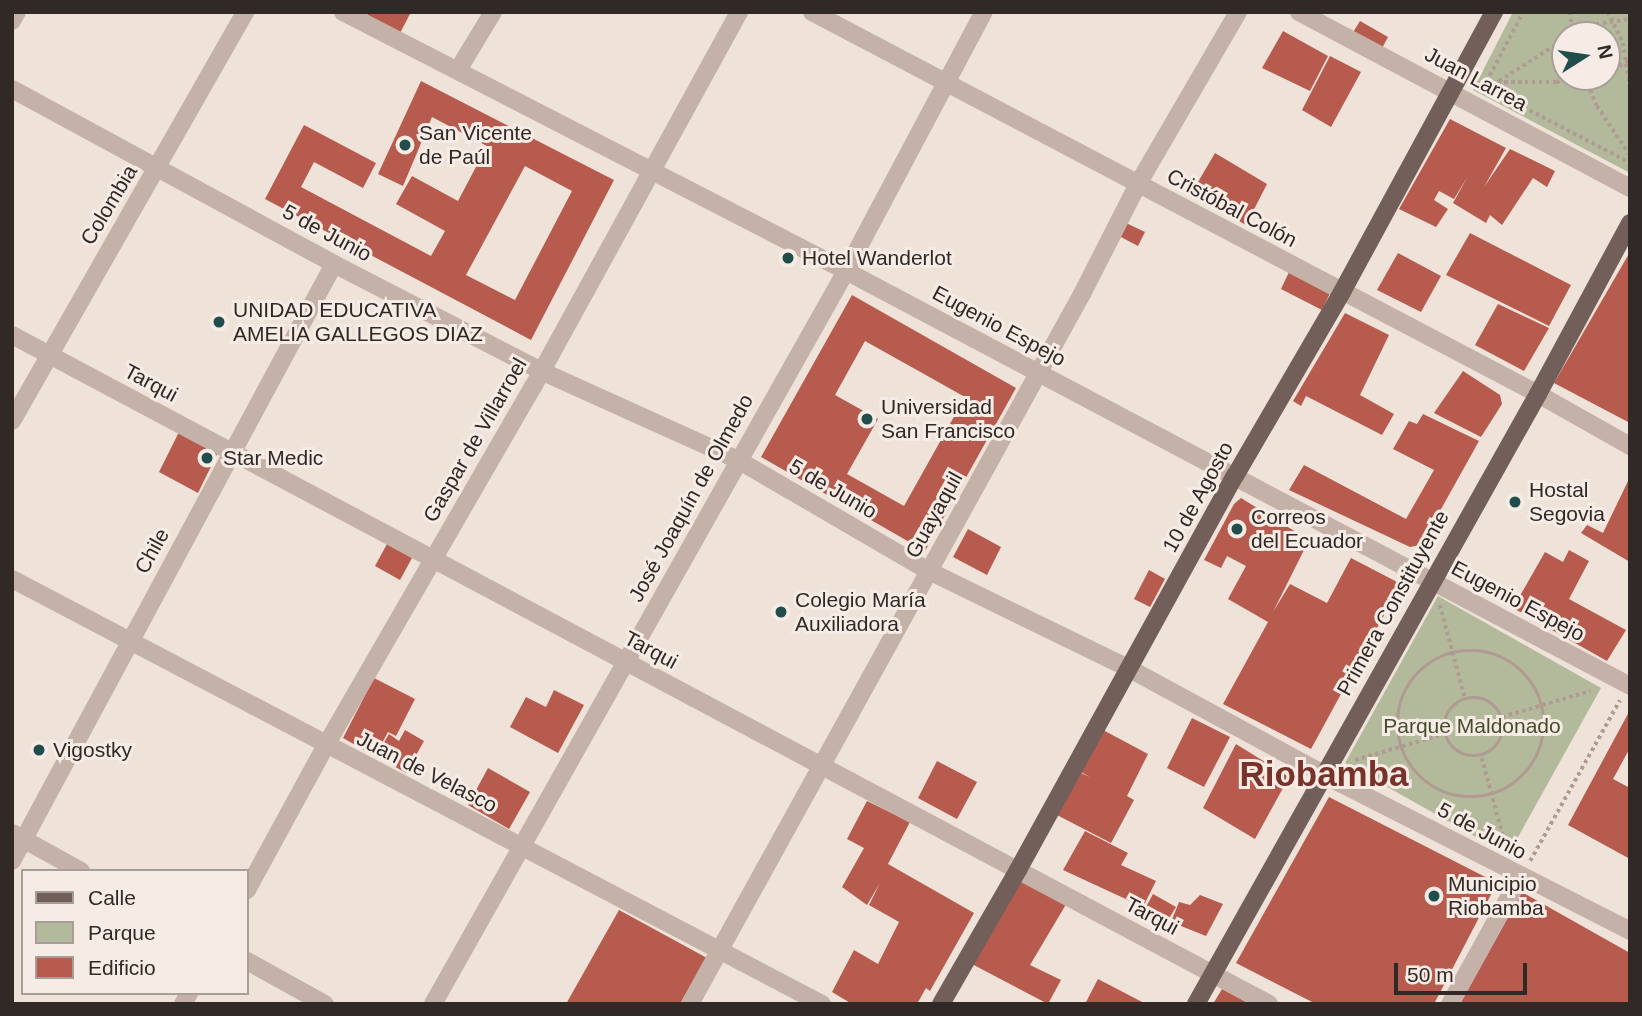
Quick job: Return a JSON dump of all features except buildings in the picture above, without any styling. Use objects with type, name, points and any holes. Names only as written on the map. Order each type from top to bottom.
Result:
[{"type":"main road","name":"10 de Agosto","points":[[941,1004],[1130,669],[1235,476],[1342,292],[1494,12]]},
{"type":"main road","name":"Primera Constituyente","points":[[1195,1004],[1323,774],[1434,588],[1630,223]]},
{"type":"street","points":[[12,21],[17,12]]},
{"type":"street","name":"Colombia","points":[[12,421],[245,12]]},
{"type":"street","name":"Eugenio Espejo","points":[[343,12],[652,170],[1235,476],[1434,588],[1629,685]]},
{"type":"street","points":[[458,70],[493,12]]},
{"type":"street","name":"Gaspar de Villarroel","points":[[248,888],[326,745],[541,371],[739,12]]},
{"type":"street","name":"Cristóbal Colón","points":[[812,12],[1538,394],[1630,446]]},
{"type":"street","name":"José Joaquín de Olmedo","points":[[433,1004],[524,847],[625,662],[846,271],[984,12]]},
{"type":"street","name":"Guayaquil","points":[[690,1004],[1039,373],[1138,184],[1238,12]]},
{"type":"street","name":"Juan Larrea","points":[[1299,12],[1630,188]]},
{"type":"street","name":"5 de Junio","points":[[12,89],[334,264],[541,371],[738,460],[929,571],[1130,669],[1323,774],[1630,931]]},
{"type":"street","name":"Chile","points":[[12,861],[18,836],[129,641],[334,264]]},
{"type":"street","name":"Tarqui","points":[[12,335],[1269,1004]]},
{"type":"street","name":"Juan de Velasco","points":[[12,579],[822,1004]]},
{"type":"street","points":[[18,836],[77,869]]},
{"type":"street","points":[[1450,1004],[1520,877]]},
{"type":"street","points":[[248,962],[325,1004]]},
{"type":"path","points":[[1475,104],[1523,12]]},
{"type":"path","points":[[1608,12],[1612,21],[1630,19]]},
{"type":"path","points":[[1621,39],[1628,61],[1630,87]]},
{"type":"path","points":[[1484,86],[1497,82],[1551,48]]},
{"type":"path","points":[[1460,74],[1630,163]]},
{"type":"path","points":[[1497,82],[1551,82]]},
{"type":"path","points":[[1590,91],[1630,154]]},
{"type":"path","points":[[1630,147],[1630,154]]},
{"type":"path","points":[[1434,588],[1465,698]]},
{"type":"path","points":[[1483,651],[1510,661],[1531,681],[1541,705],[1543,737],[1533,764],[1513,785],[1492,794],[1458,796],[1431,786],[1410,766],[1402,746],[1398,710],[1409,684],[1428,663],[1453,652],[1483,651]]},
{"type":"path","points":[[1520,877],[1629,685]]},
{"type":"path","points":[[1502,717],[1590,691]]},
{"type":"path","points":[[1465,698],[1488,700],[1502,717],[1501,741],[1481,757],[1458,753],[1444,734],[1448,712],[1465,698]]},
{"type":"path","points":[[1355,760],[1444,734]]},
{"type":"path","points":[[1481,757],[1506,847]]},
{"type":"green space","points":[[1513,12],[1630,12],[1630,173],[1473,90]]},
{"type":"green space","name":"Parque Maldonado","points":[[1438,596],[1601,688],[1508,855],[1345,763]]},
{"type":"place","name":"San Vicente de Paúl","points":[[405,145]]},
{"type":"place","name":"Hotel Wanderlot","points":[[788,258]]},
{"type":"place","name":"UNIDAD EDUCATIVA AMELIA GALLEGOS DIAZ","points":[[219,322]]},
{"type":"place","name":"Universidad San Francisco","points":[[867,419]]},
{"type":"place","name":"Star Medic","points":[[207,458]]},
{"type":"place","name":"Hostal Segovia","points":[[1515,502]]},
{"type":"place","name":"Correos del Ecuador","points":[[1237,529]]},
{"type":"place","name":"Colegio María Auxiliadora","points":[[781,612]]},
{"type":"place","name":"Vigostky","points":[[39,750]]},
{"type":"place","name":"Municipio Riobamba","points":[[1434,896]]},
{"type":"district","name":"Riobamba","points":[[1324,774]]}]
